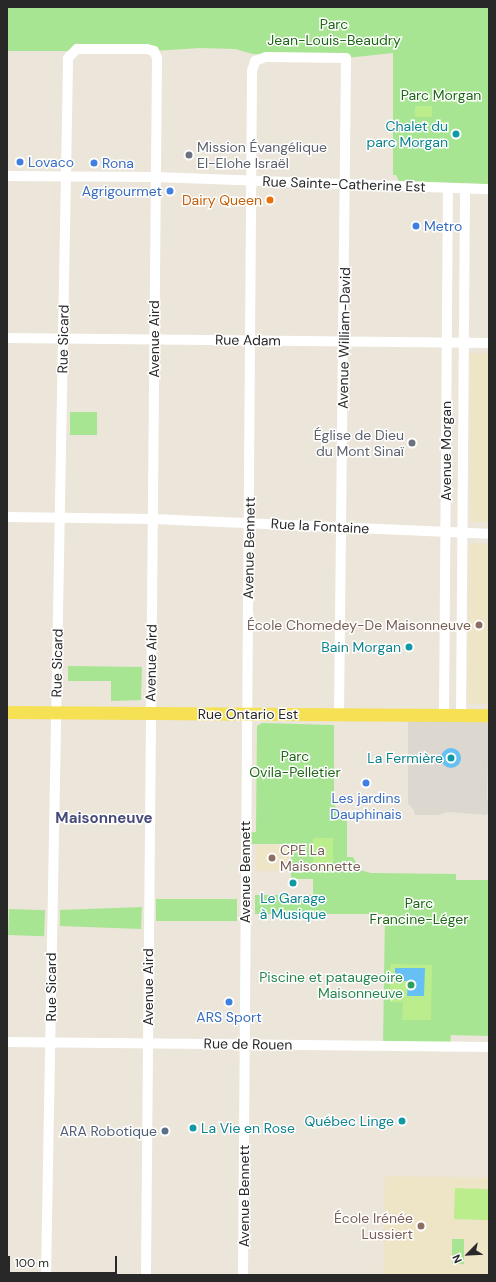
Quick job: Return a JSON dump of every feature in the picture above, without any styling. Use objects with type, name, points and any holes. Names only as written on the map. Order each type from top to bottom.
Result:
[{"type":"main road","name":"Rue Ontario Est","points":[[7,712],[489,715]]},
{"type":"street","name":"Rue Sicard","points":[[46,1275],[68,58],[71,52],[77,49],[154,51]]},
{"type":"street","name":"Avenue Aird","points":[[146,1275],[156,177],[156,58],[154,51]]},
{"type":"street","name":"Avenue Bennett","points":[[244,1275],[246,714],[252,71],[255,61],[266,57],[346,58]]},
{"type":"street","name":"Avenue William-David","points":[[340,714],[346,58]]},
{"type":"street","name":"Rue Sainte-Catherine Est","points":[[7,176],[156,177],[489,189]]},
{"type":"street","name":"Avenue Morgan","points":[[444,715],[448,188]]},
{"type":"street","name":"Avenue Morgan","points":[[461,715],[462,343],[465,189]]},
{"type":"street","name":"Rue Adam","points":[[7,338],[154,338],[489,343]]},
{"type":"street","name":"Rue la Fontaine","points":[[7,517],[152,519],[489,534]]},
{"type":"street","name":"Rue de Rouen","points":[[7,1042],[244,1043],[489,1047]]},
{"type":"shaded area","points":[[470,353],[489,353],[489,522],[470,522]]},
{"type":"shaded area","name":"École Chomedey-De Maisonneuve","points":[[472,543],[489,544],[489,704],[468,704],[469,546]]},
{"type":"shaded area","points":[[484,720],[489,722],[487,797],[489,809],[487,815],[448,812],[438,815],[415,815],[413,809],[408,804],[408,721]]},
{"type":"shaded area","name":"CPE La Maisonnette","points":[[256,845],[288,845],[288,871],[256,871]]},
{"type":"shaded area","name":"École Irénée Lussiert","points":[[385,1176],[489,1178],[487,1275],[383,1275]]},
{"type":"green space","points":[[7,7],[489,7],[489,184],[399,181],[396,175],[393,175],[393,53],[346,58],[253,54],[235,49],[200,48],[154,51],[7,51]]},
{"type":"green space","points":[[415,106],[432,106],[432,117],[415,117]]},
{"type":"green space","points":[[70,412],[97,412],[97,435],[70,435]]},
{"type":"green space","points":[[68,666],[142,667],[141,700],[111,701],[111,681],[68,681]]},
{"type":"green space","points":[[262,723],[334,725],[334,804],[338,811],[347,813],[347,857],[353,857],[360,870],[371,873],[456,874],[456,880],[489,880],[489,1036],[451,1035],[450,1047],[383,1046],[385,914],[255,914],[255,895],[313,895],[313,879],[291,879],[291,844],[245,844],[245,833],[256,832],[257,726]]},
{"type":"green space","points":[[422,729],[431,729],[431,748],[422,748]]},
{"type":"green space","points":[[313,838],[333,838],[333,870],[313,870]]},
{"type":"green space","points":[[156,899],[237,899],[237,921],[156,921]]},
{"type":"green space","points":[[142,907],[141,929],[60,926],[60,910]]},
{"type":"green space","points":[[9,909],[45,910],[44,936],[8,935]]},
{"type":"green space","name":"Piscine et pataugeoire Maisonneuve","points":[[390,964],[432,965],[431,1020],[402,1020],[403,1002],[390,1002]]},
{"type":"green space","points":[[455,1188],[489,1189],[488,1220],[454,1219]]},
{"type":"green space","points":[[452,1239],[464,1239],[464,1264],[452,1264]]},
{"type":"water","points":[[451,748],[458,751],[461,758],[458,765],[451,768],[444,765],[441,758],[444,751]]},
{"type":"water","points":[[395,968],[425,968],[424,996],[407,996],[408,981],[395,981]]},
{"type":"place","name":"Chalet du parc Morgan","points":[[456,134]]},
{"type":"place","name":"Mission Évangélique El-Elohe Israël","points":[[189,155]]},
{"type":"place","name":"Lovaco","points":[[20,162]]},
{"type":"place","name":"Rona","points":[[94,163]]},
{"type":"place","name":"Agrigourmet","points":[[170,191]]},
{"type":"place","name":"Dairy Queen","points":[[270,200]]},
{"type":"place","name":"Metro","points":[[416,226]]},
{"type":"place","name":"Église de Dieu du Mont Sinaï","points":[[412,443]]},
{"type":"place","name":"École Chomedey-De Maisonneuve","points":[[479,625]]},
{"type":"place","name":"Bain Morgan","points":[[409,647]]},
{"type":"place","name":"La Fermière","points":[[451,758]]},
{"type":"place","name":"Les jardins Dauphinais","points":[[366,783]]},
{"type":"place","name":"CPE La Maisonnette","points":[[272,858]]},
{"type":"place","name":"Le Garage à Musique","points":[[293,883]]},
{"type":"place","name":"Piscine et pataugeoire Maisonneuve","points":[[411,985]]},
{"type":"place","name":"ARS Sport","points":[[229,1002]]},
{"type":"place","name":"Québec Linge","points":[[402,1121]]},
{"type":"place","name":"La Vie en Rose","points":[[193,1128]]},
{"type":"place","name":"ARA Robotique","points":[[165,1131]]},
{"type":"place","name":"École Irénée Lussiert","points":[[421,1226]]},
{"type":"district","name":"Maisonneuve","points":[[104,819]]},
{"type":"park label","name":"Parc Jean-Louis-Beaudry","points":[[334,32]]},
{"type":"park label","name":"Parc Morgan","points":[[441,95]]},
{"type":"park label","name":"Parc Ovila-Pelletier","points":[[295,764]]},
{"type":"park label","name":"Parc Francine-Léger","points":[[419,912]]}]
